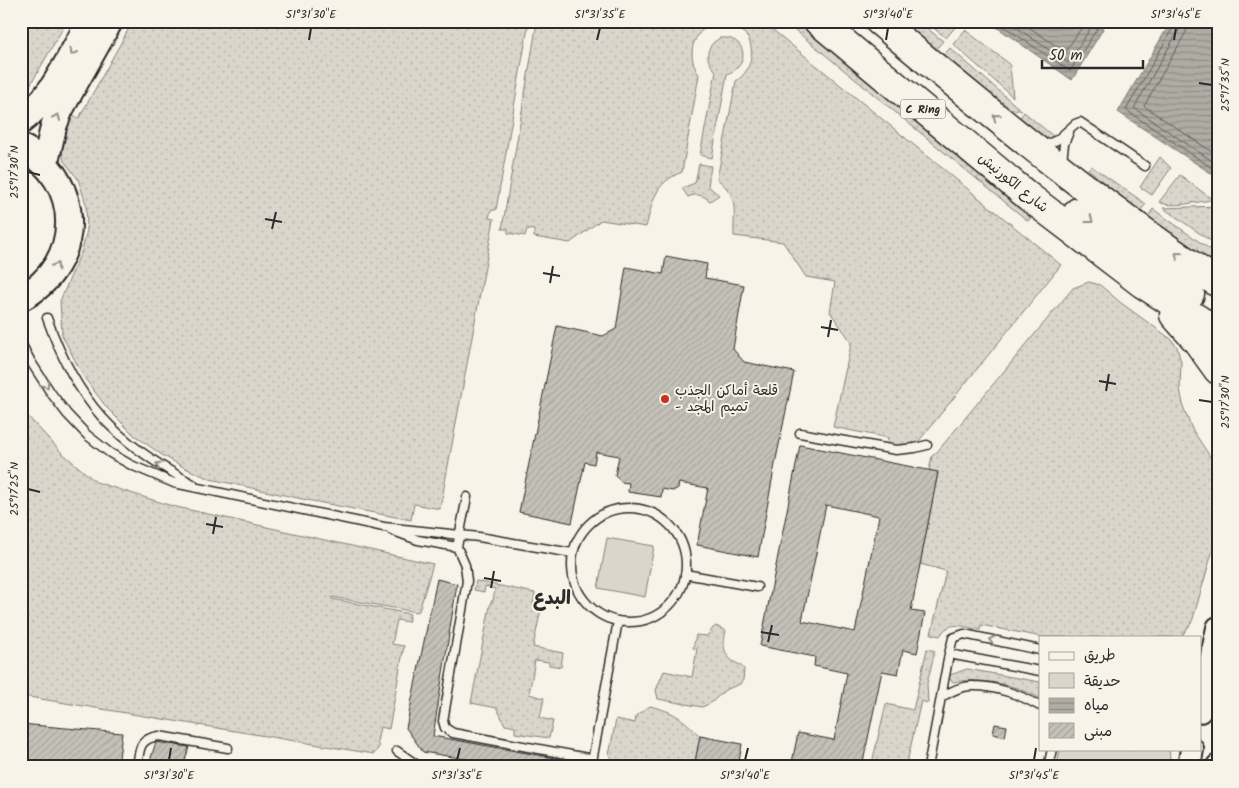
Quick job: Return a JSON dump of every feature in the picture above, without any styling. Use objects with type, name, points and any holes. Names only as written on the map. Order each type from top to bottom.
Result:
[{"type":"highway","name":"شارع الكورنيش","points":[[818,21],[1029,197],[1143,284],[1218,332]]},
{"type":"highway","name":"C Ring","points":[[879,21],[1062,171],[1218,283]]},
{"type":"highway","points":[[853,50],[884,59],[895,65],[1065,202],[1218,313]]},
{"type":"highway","points":[[1143,284],[1185,327],[1218,370]]},
{"type":"main road","points":[[21,121],[34,111],[48,94],[90,21]]},
{"type":"main road","points":[[45,164],[54,125],[60,110],[110,21]]},
{"type":"main road","points":[[21,147],[34,154],[45,164],[60,184],[69,214],[69,232],[64,250],[56,267],[43,283],[21,298]]},
{"type":"street","points":[[1202,640],[1218,622]]},
{"type":"street","points":[[1206,697],[1218,628]]},
{"type":"lane","points":[[1033,148],[1052,142],[1077,123],[1083,124],[1145,166]]},
{"type":"lane","points":[[1062,171],[1063,150],[1070,130]]},
{"type":"lane","points":[[47,318],[57,347],[75,381],[92,407],[110,427],[149,458],[202,488]]},
{"type":"lane","points":[[21,343],[31,362],[67,414],[87,435],[110,453],[131,465],[174,483],[384,527],[418,540],[457,547]]},
{"type":"lane","points":[[800,433],[896,450],[927,445]]},
{"type":"lane","points":[[467,497],[457,547],[466,565],[467,581],[443,721],[445,728],[453,733],[592,763],[618,622]]},
{"type":"lane","points":[[623,508],[641,509],[660,516],[675,530],[684,547],[687,567],[685,574],[683,586],[672,603],[656,616],[638,622],[618,622],[601,615],[586,604],[576,588],[571,571],[572,553],[579,536],[590,522],[606,512],[623,508]]},
{"type":"lane","points":[[384,527],[409,528],[478,537],[572,553]]},
{"type":"lane","points":[[685,574],[757,587]]},
{"type":"lane","points":[[928,767],[949,654],[954,638],[964,634],[1039,650]]},
{"type":"lane","points":[[949,654],[1039,671]]},
{"type":"lane","points":[[941,697],[956,689],[973,686],[1026,697],[1039,705]]},
{"type":"lane","points":[[137,767],[141,745],[144,740],[150,737],[159,736],[228,748]]},
{"type":"lane","points":[[1048,767],[1052,750]]},
{"type":"lane","points":[[397,751],[420,767]]},
{"type":"green space","points":[[21,21],[67,21],[28,89],[34,95],[21,107]]},
{"type":"green space","points":[[133,21],[529,21],[496,210],[491,210],[489,218],[494,219],[440,509],[414,504],[411,520],[210,479],[162,455],[134,435],[107,408],[83,376],[62,335],[60,301],[82,250],[87,230],[86,204],[78,179],[64,161],[62,152],[64,137],[72,115],[79,118]]},
{"type":"green space","points":[[564,21],[762,21],[1061,265],[918,442],[910,446],[887,445],[888,438],[833,427],[851,345],[850,340],[830,312],[835,282],[806,277],[783,242],[734,236],[734,205],[732,198],[717,179],[736,81],[746,70],[751,56],[751,48],[747,37],[737,27],[726,23],[715,23],[705,28],[697,37],[693,48],[693,61],[699,75],[682,172],[673,176],[660,187],[653,201],[646,227],[601,220],[570,243],[534,237],[534,230],[527,229],[525,236],[508,233],[508,229],[502,229],[537,22],[562,27]]},
{"type":"green space","points":[[784,21],[801,21],[1033,216],[1028,221]]},
{"type":"green space","points":[[901,21],[918,21],[943,41],[935,50]]},
{"type":"green space","points":[[925,21],[953,21],[957,25],[946,38]]},
{"type":"green space","points":[[965,30],[1010,66],[1013,97],[953,44]]},
{"type":"green space","points":[[720,38],[729,38],[736,41],[743,51],[743,58],[735,70],[727,74],[712,158],[700,155],[716,71],[709,62],[708,53],[711,45]]},
{"type":"green space","points":[[950,48],[1022,111],[1004,107],[943,56]]},
{"type":"green space","points":[[1024,112],[1053,136],[1046,140],[1016,123]]},
{"type":"green space","points":[[1160,157],[1171,168],[1152,195],[1140,187]]},
{"type":"green space","points":[[699,164],[711,166],[708,186],[719,195],[710,201],[700,195],[688,197],[682,188],[695,183]]},
{"type":"green space","points":[[1091,166],[1146,204],[1139,212],[1088,169]]},
{"type":"green space","points":[[1180,175],[1213,200],[1178,205],[1159,202]]},
{"type":"green space","points":[[1218,206],[1218,246],[1163,208]]},
{"type":"green space","points":[[1153,209],[1218,255],[1218,270],[1147,218]]},
{"type":"green space","points":[[1089,282],[1100,285],[1121,303],[1171,339],[1177,347],[1181,362],[1180,389],[1184,409],[1192,429],[1213,461],[1218,476],[1218,532],[1192,622],[1182,636],[1039,636],[981,625],[980,630],[953,626],[948,627],[940,636],[931,634],[946,571],[920,564],[938,473],[929,470],[932,456],[1073,288]]},
{"type":"green space","points":[[21,409],[61,452],[96,482],[172,506],[433,564],[419,611],[416,612],[332,597],[332,599],[410,614],[408,622],[397,620],[392,644],[404,646],[389,729],[380,727],[377,742],[379,747],[374,754],[23,696],[21,693],[21,667],[24,647],[21,647]]},
{"type":"green space","points":[[607,538],[654,546],[645,597],[598,588]]},
{"type":"green space","points":[[476,581],[535,593],[533,606],[541,609],[533,647],[563,653],[561,667],[549,665],[549,662],[535,660],[529,694],[544,698],[540,718],[553,721],[549,738],[515,733],[515,727],[505,725],[497,708],[471,703],[495,589],[485,586],[484,592],[474,590]]},
{"type":"green space","points":[[716,626],[726,631],[724,640],[725,652],[730,659],[744,669],[743,680],[740,684],[725,690],[711,703],[702,707],[658,699],[656,690],[664,671],[692,677],[697,649],[693,648],[696,635],[707,636]]},
{"type":"green space","points":[[927,649],[935,651],[927,683],[928,703],[921,701],[906,767],[871,767],[886,704],[913,710]]},
{"type":"green space","points":[[967,669],[1039,682],[1039,698],[1032,694],[998,683],[986,681],[953,682],[949,678],[950,675]]},
{"type":"green space","points":[[650,706],[678,716],[700,736],[694,767],[620,766],[609,755],[616,719],[635,723],[636,716]]},
{"type":"green space","points":[[1060,750],[1169,750],[1171,767],[1057,767]]},
{"type":"water","points":[[988,21],[1100,21],[1103,29],[1072,80]]},
{"type":"water","points":[[1218,21],[1218,178],[1118,112],[1170,23]]},
{"type":"building","name":"قلعة أماكن الجذب - تميم المجد","points":[[666,256],[707,264],[705,278],[744,285],[733,349],[744,362],[794,372],[758,557],[697,545],[708,488],[679,483],[678,488],[673,491],[662,489],[661,497],[628,492],[629,483],[621,482],[615,475],[619,456],[596,452],[594,464],[585,462],[572,523],[519,512],[557,326],[603,336],[616,329],[626,267],[663,274]]},
{"type":"building","points":[[800,445],[938,472],[911,611],[925,613],[917,653],[903,650],[898,674],[882,671],[862,767],[791,767],[798,733],[834,740],[847,673],[814,666],[815,657],[760,646]],"holes":[[[826,505],[879,516],[855,632],[802,621]]]},
{"type":"building","points":[[437,579],[457,584],[433,736],[571,761],[570,767],[514,767],[423,752],[406,728]]},
{"type":"building","points":[[21,724],[122,733],[118,767],[21,767]]},
{"type":"building","points":[[995,724],[1007,726],[1005,737],[993,734]]},
{"type":"building","points":[[700,736],[742,744],[738,767],[694,767]]},
{"type":"building","points":[[156,742],[189,747],[183,767],[148,767]]},
{"type":"place","name":"قلعة أماكن الجذب - تميم المجد","points":[[665,399]]},
{"type":"district","name":"البدع","points":[[552,599]]}]
